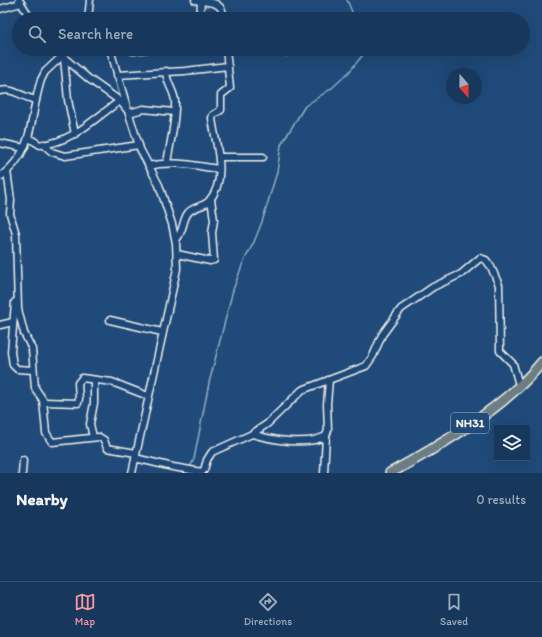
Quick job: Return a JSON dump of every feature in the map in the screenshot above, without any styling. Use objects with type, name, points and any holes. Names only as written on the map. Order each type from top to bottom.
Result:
[{"type":"highway","name":"NH31","points":[[390,473],[457,433],[498,404],[542,362]]},
{"type":"street","points":[[89,12],[90,0]]},
{"type":"street","points":[[199,12],[198,1],[219,5],[223,9],[223,12]]},
{"type":"street","points":[[0,9],[20,2],[26,12]]},
{"type":"street","points":[[0,177],[7,171],[24,148],[29,138],[36,100],[43,76],[58,56]]},
{"type":"street","points":[[59,56],[75,134]]},
{"type":"street","points":[[62,56],[120,102],[128,112]]},
{"type":"street","points":[[112,56],[138,145],[159,185],[176,240],[177,254],[177,270],[162,332],[132,473]]},
{"type":"street","points":[[176,240],[182,232],[188,213],[195,208],[207,204],[211,199],[216,185],[220,156],[212,118],[213,115],[221,110],[221,95],[230,90],[227,56]]},
{"type":"street","points":[[116,75],[129,76],[166,71],[185,71],[228,66]]},
{"type":"street","points":[[166,71],[166,79],[175,100],[167,164]]},
{"type":"street","points":[[0,91],[9,90],[23,97],[36,100]]},
{"type":"street","points":[[29,138],[38,144],[43,144],[75,134],[92,124],[106,111],[120,102]]},
{"type":"street","points":[[128,112],[143,109],[174,112]]},
{"type":"street","points":[[0,143],[24,148]]},
{"type":"street","points":[[43,144],[57,155],[65,156],[138,145]]},
{"type":"street","points":[[220,156],[263,157]]},
{"type":"street","points":[[149,166],[183,164],[219,169]]},
{"type":"street","points":[[7,171],[11,200],[10,214],[16,239],[19,316],[26,338],[32,349],[35,388],[44,402],[46,433],[49,441],[57,442],[93,437],[102,438],[107,448],[173,467],[201,472],[204,470],[209,454],[216,449],[252,434],[271,421],[302,390],[366,366],[373,356],[382,335],[397,313],[426,291],[461,274],[480,258],[486,260],[498,279],[500,289],[498,313],[500,351],[513,364],[519,385]]},
{"type":"street","points":[[177,254],[210,261],[214,260],[212,233],[214,220],[211,199]]},
{"type":"street","points":[[17,295],[11,352],[13,365],[17,369],[33,370]]},
{"type":"street","points":[[110,320],[162,332]]},
{"type":"street","points":[[0,325],[13,322]]},
{"type":"street","points":[[44,402],[78,403],[80,399],[78,388],[79,379],[112,382],[148,396]]},
{"type":"street","points":[[93,437],[90,424],[94,403],[94,380]]},
{"type":"street","points":[[324,473],[326,436],[328,430],[327,404],[329,380]]},
{"type":"street","points":[[252,434],[272,439],[295,441],[307,441],[326,436]]},
{"type":"street","points":[[22,473],[23,460]]},
{"type":"waterway","points":[[347,0],[352,12]]},
{"type":"waterway","points":[[190,467],[194,459],[209,383],[233,290],[243,263],[262,222],[277,172],[281,145],[305,106],[332,88],[349,72],[362,56]]}]
